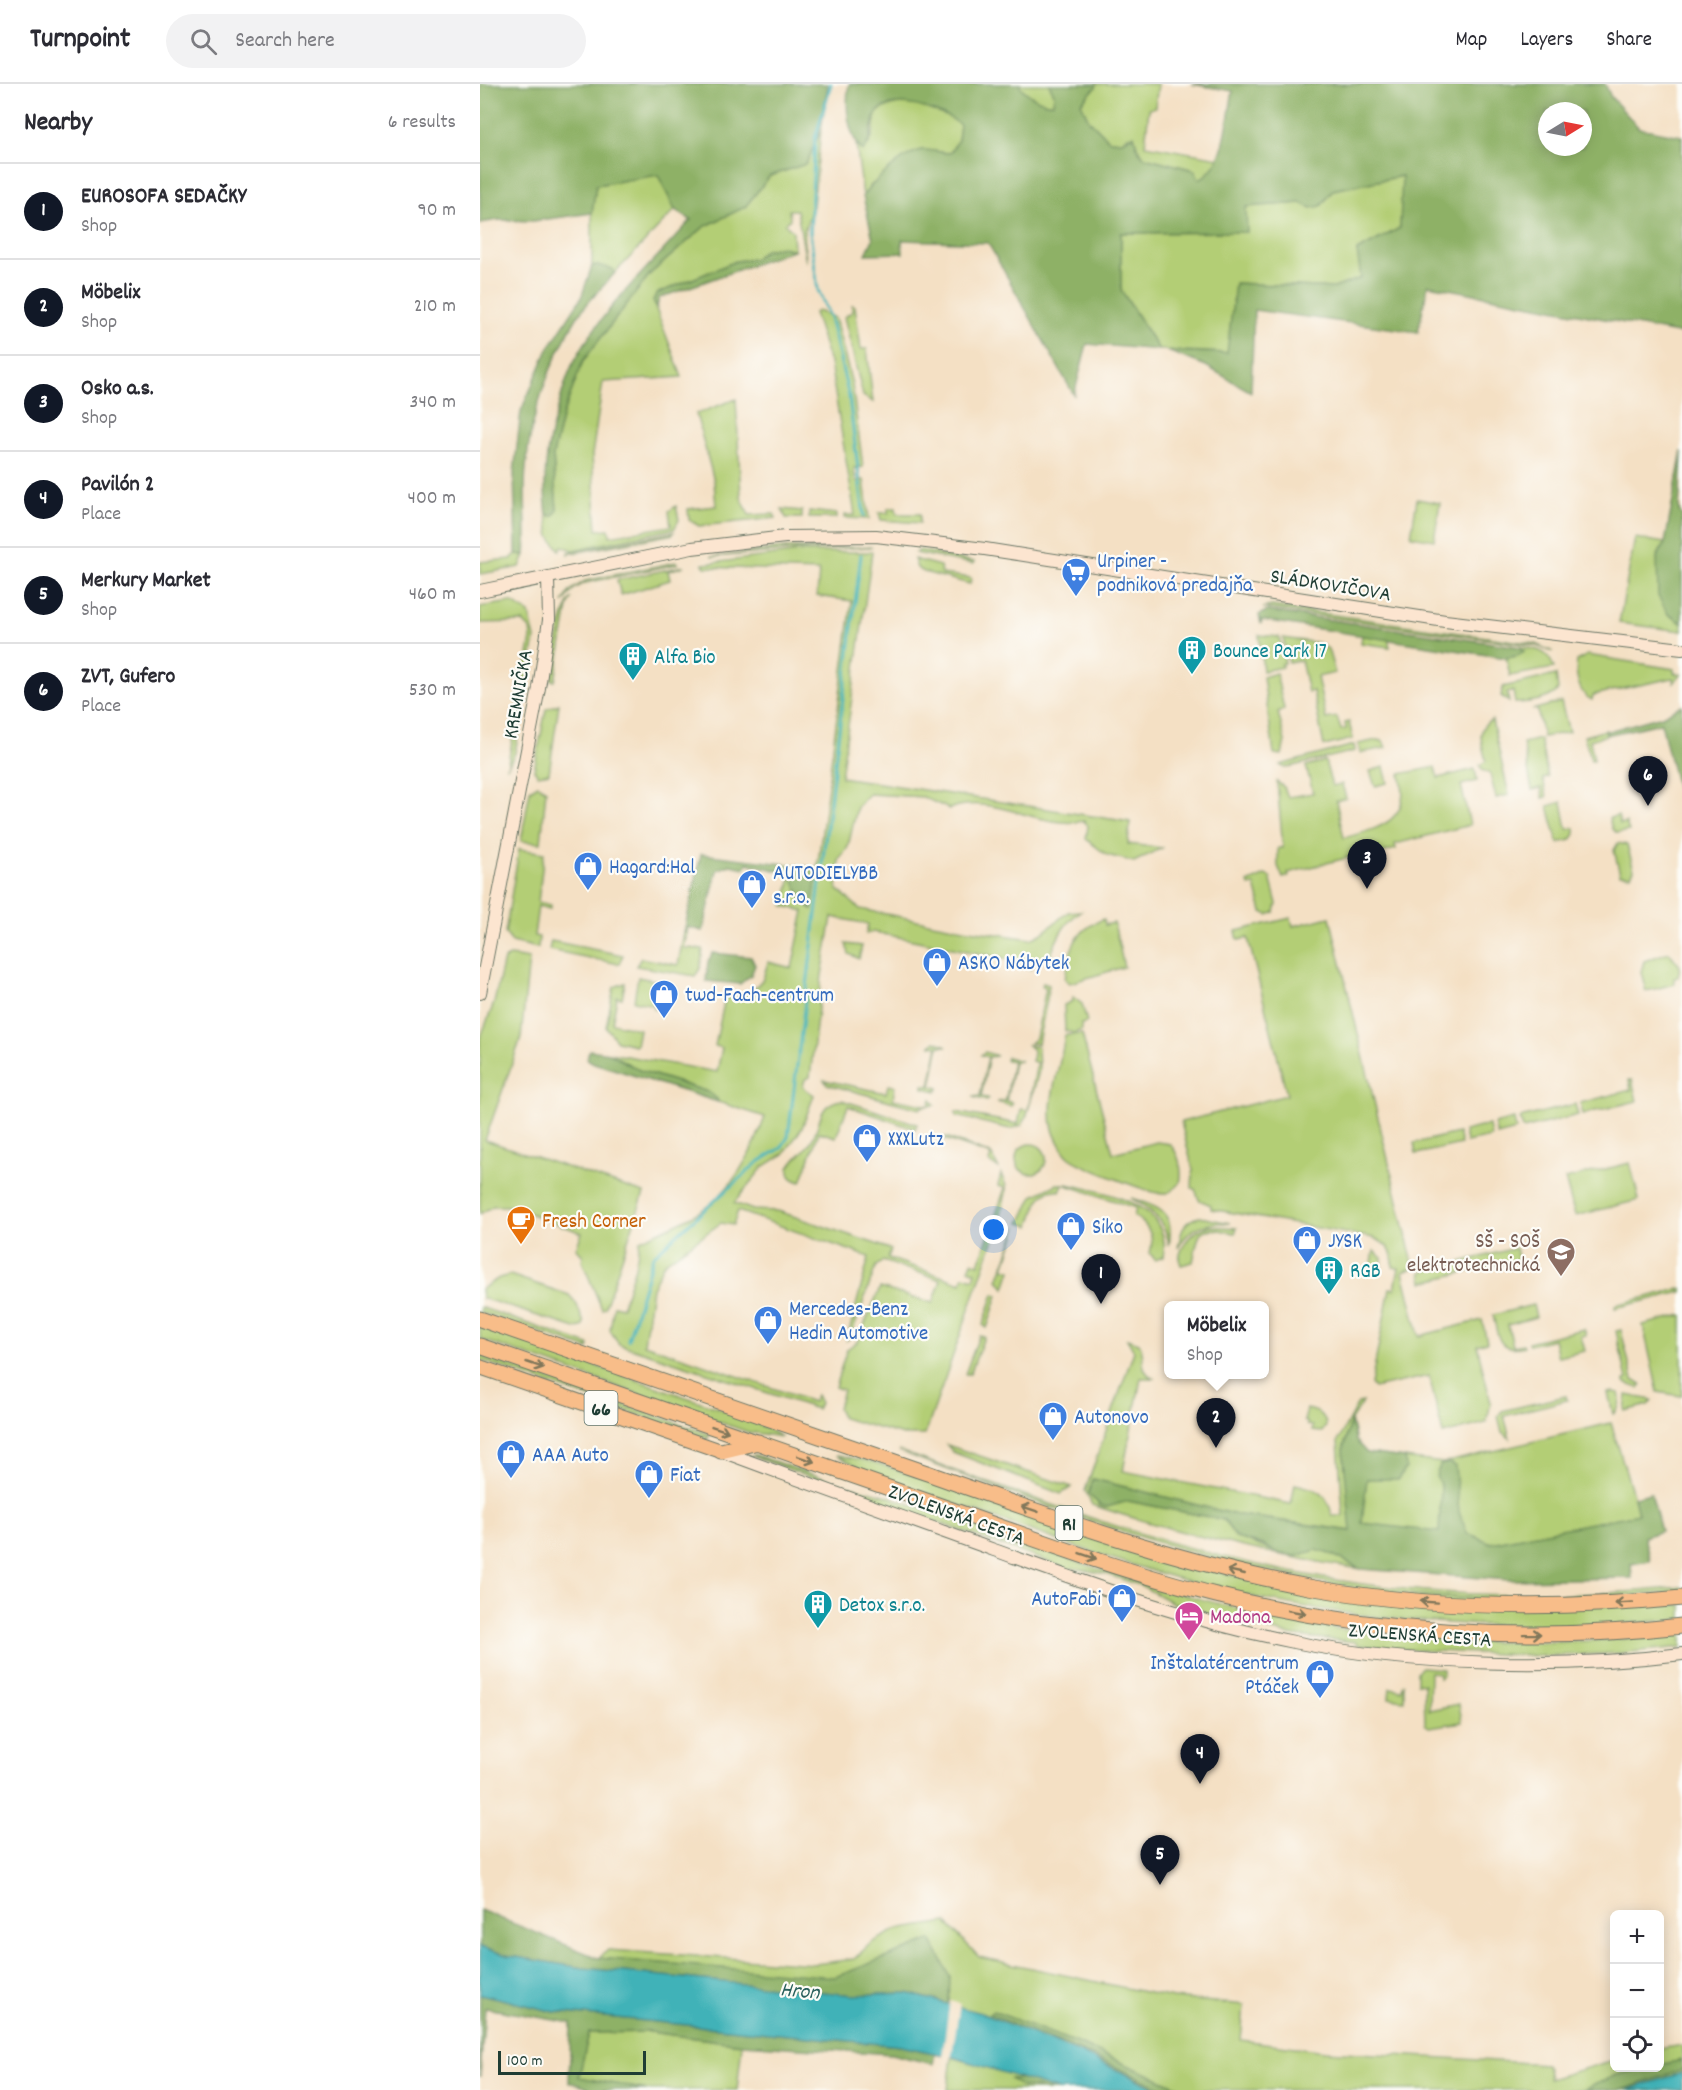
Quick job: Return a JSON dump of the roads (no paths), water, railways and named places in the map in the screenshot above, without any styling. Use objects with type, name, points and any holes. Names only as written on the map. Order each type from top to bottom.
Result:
[{"type":"highway","name":"R1","points":[[480,1319],[1101,1534],[1258,1577],[1365,1595],[1460,1604],[1552,1606],[1682,1598]]},
{"type":"highway","name":"R1","points":[[480,1346],[1159,1580],[1273,1608],[1368,1623],[1469,1632],[1561,1634],[1682,1626]]},
{"type":"highway","points":[[721,1451],[758,1442]]},
{"type":"main road","name":"SLÁDKOVIČOVA","points":[[548,578],[692,548],[776,537],[831,536],[924,540],[1445,621],[1682,649]]},
{"type":"main road","points":[[480,591],[548,578]]},
{"type":"main road","name":"KREMNIČKA","points":[[480,993],[539,688],[549,620],[548,578]]},
{"type":"main road","name":"ZVOLENSKÁ CESTA","points":[[480,1367],[1111,1591],[1211,1622],[1294,1642],[1375,1654],[1508,1662],[1592,1661],[1682,1654]]},
{"type":"water","points":[[480,1947],[510,1956],[583,1968],[853,1995],[907,1993],[981,2013],[1078,2052],[1160,2090],[1059,2090],[953,2057],[901,2046],[555,2012],[480,1994]]},
{"type":"water","points":[[1682,2073],[1682,2090],[1627,2090],[1678,2074]]},
{"type":"waterway","points":[[831,84],[815,139],[810,232],[818,290],[830,317],[849,397],[864,516]]},
{"type":"waterway","points":[[628,1340],[653,1256],[757,1163],[781,1148],[788,1137],[861,555]]},
{"type":"place","name":"Urpiner - podniková predajňa","points":[[1076,598]]},
{"type":"place","name":"Bounce Park 17","points":[[1192,676]]},
{"type":"place","name":"Alfa Bio","points":[[633,682]]},
{"type":"place","name":"ZVT, Gufero","points":[[1648,806]]},
{"type":"place","name":"Osko a.s.","points":[[1367,889]]},
{"type":"place","name":"Hagard:Hal","points":[[588,892]]},
{"type":"place","name":"AUTODIELYBB s.r.o.","points":[[752,910]]},
{"type":"place","name":"ASKO Nábytek","points":[[937,988]]},
{"type":"place","name":"twd-Fach-centrum","points":[[664,1020]]},
{"type":"place","name":"XXXLutz","points":[[867,1164]]},
{"type":"place","name":"Fresh Corner","points":[[521,1246]]},
{"type":"place","name":"Siko","points":[[1071,1252]]},
{"type":"place","name":"JYSK","points":[[1307,1266]]},
{"type":"place","name":"SŠ - SOŠ elektrotechnická","points":[[1561,1278]]},
{"type":"place","name":"RGB","points":[[1329,1296]]},
{"type":"place","name":"EUROSOFA SEDAČKY","points":[[1101,1304]]},
{"type":"place","name":"Mercedes-Benz Hedin Automotive","points":[[768,1346]]},
{"type":"place","name":"Autonovo","points":[[1053,1442]]},
{"type":"place","name":"Möbelix","points":[[1216,1448]]},
{"type":"place","name":"AAA Auto","points":[[511,1480]]},
{"type":"place","name":"Fiat","points":[[649,1500]]},
{"type":"place","name":"AutoFabi","points":[[1122,1624]]},
{"type":"place","name":"Detox s.r.o.","points":[[818,1630]]},
{"type":"place","name":"Madona","points":[[1189,1642]]},
{"type":"place","name":"Inštalatércentrum Ptáček","points":[[1320,1700]]},
{"type":"place","name":"Pavilón 2","points":[[1200,1784]]},
{"type":"place","name":"Merkury Market","points":[[1160,1885]]},
{"type":"water label","name":"Hron","points":[[800,1989]]}]
